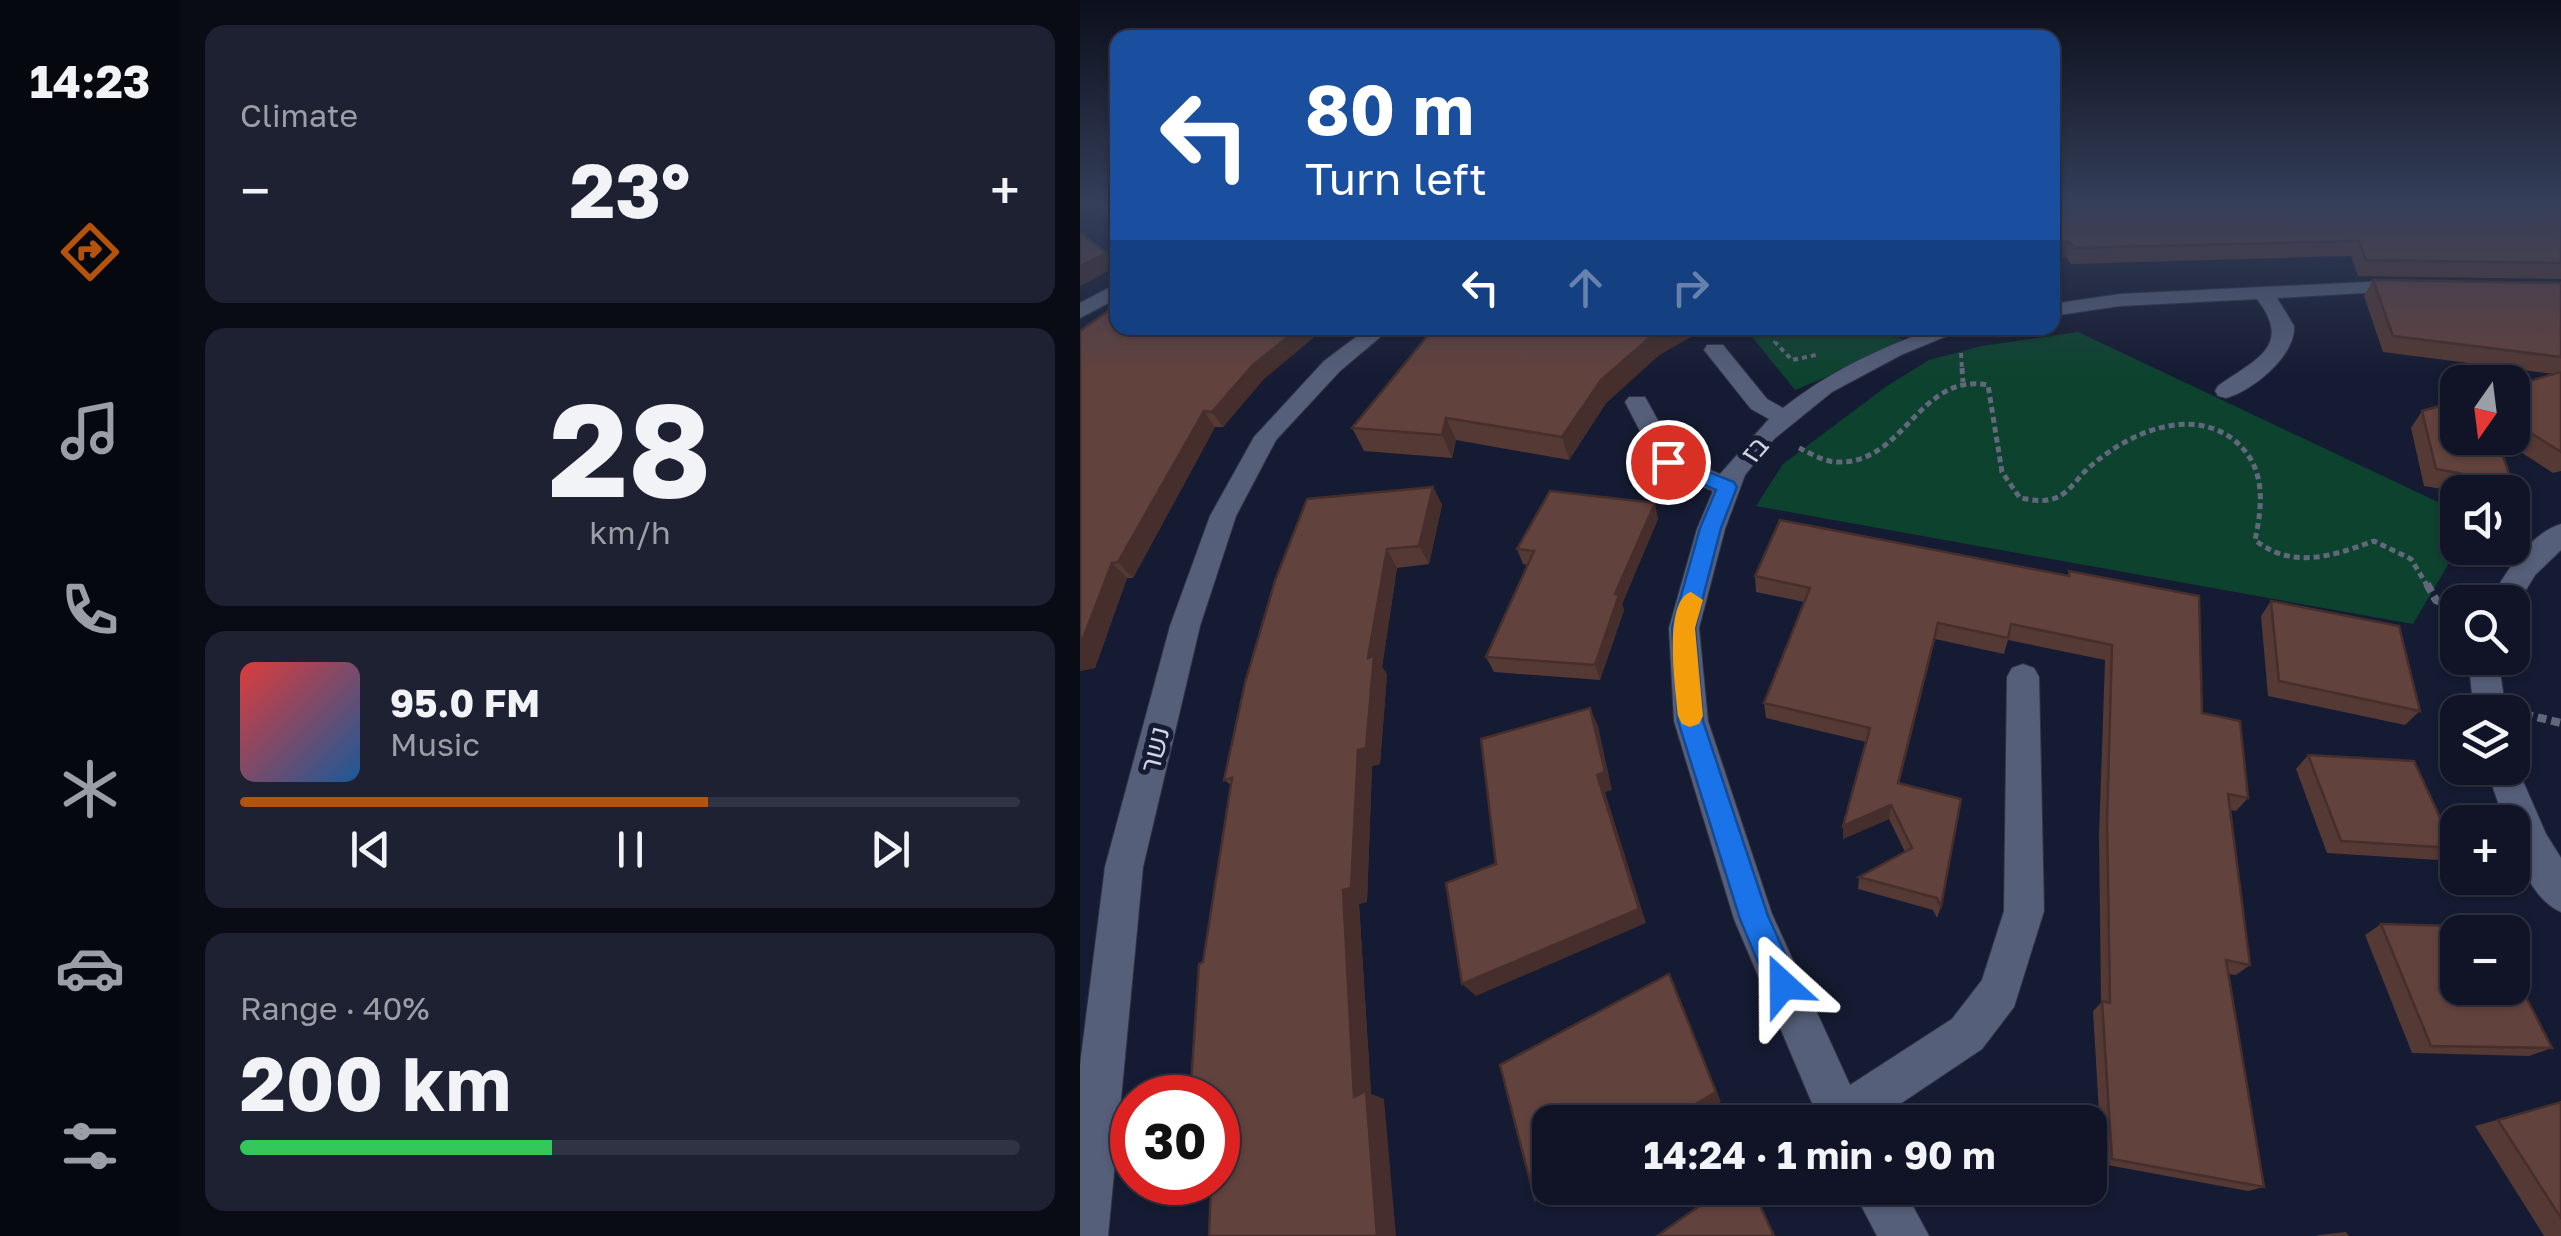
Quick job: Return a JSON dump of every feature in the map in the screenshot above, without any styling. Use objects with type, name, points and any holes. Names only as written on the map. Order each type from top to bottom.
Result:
[{"type":"street","points":[[2060,309],[2120,300],[2424,286]]},
{"type":"street","points":[[2226,391],[2282,347],[2288,332],[2282,315],[2262,292]]},
{"type":"street","points":[[1080,312],[1110,294]]},
{"type":"street","name":"נשר","points":[[1083,1236],[1124,867],[1185,626],[1223,516],[1266,437],[1332,366],[1372,335]]},
{"type":"street","name":"בז","points":[[1835,1105],[1754,919],[1691,721],[1684,628],[1711,528],[1733,473],[1775,426],[1824,387],[1893,350],[1936,335]]},
{"type":"street","points":[[1715,350],[1775,426]]},
{"type":"street","points":[[1638,402],[1668,462],[1727,487]]},
{"type":"street","points":[[2514,585],[2524,568],[2561,534]]},
{"type":"street","points":[[1864,1105],[1967,1034],[1999,992],[2024,911],[2024,676]]},
{"type":"street","points":[[2509,785],[2531,844],[2561,893]]},
{"type":"street","points":[[1886,1205],[1904,1236]]},
{"type":"path","points":[[1775,426],[1834,462],[1869,457],[1949,390],[1963,382],[1988,385],[2002,472],[2020,498],[2038,501],[2060,497],[2091,465],[2141,434],[2174,424],[2205,423],[2232,437],[2255,460],[2264,506],[2256,540],[2267,551],[2302,561],[2374,541],[2410,560],[2440,602]]},
{"type":"green space","points":[[2078,332],[2440,503],[2440,565],[2448,565],[2413,624],[1756,506],[1783,464],[1887,386],[1929,360],[1982,346]]},
{"type":"green space","points":[[1751,335],[1894,335],[1909,343],[1795,390]]},
{"type":"building","points":[[2373,280],[2561,283],[2561,357],[2393,336]]},
{"type":"building","points":[[1110,310],[1110,335],[1290,335],[1253,365],[1212,412],[1204,411],[1118,562],[1112,563],[1080,646],[1080,331]]},
{"type":"building","points":[[1428,335],[1653,335],[1601,380],[1562,437],[1446,418],[1442,435],[1352,428]]},
{"type":"building","points":[[2561,372],[2561,452],[2530,432],[2530,381]]},
{"type":"building","points":[[2440,406],[2440,455],[2503,455],[2509,475],[2469,475],[2436,469],[2422,411]]},
{"type":"building","points":[[1433,487],[1419,546],[1387,549],[1368,658],[1374,656],[1366,748],[1358,750],[1351,888],[1343,890],[1354,1097],[1366,1091],[1377,1236],[1209,1236],[1210,1205],[1240,1205],[1240,1075],[1192,1075],[1199,964],[1203,962],[1232,778],[1224,780],[1245,683],[1275,581],[1307,499]]},
{"type":"building","points":[[1550,491],[1655,503],[1615,594],[1619,595],[1595,665],[1486,657],[1534,551],[1517,549]]},
{"type":"building","points":[[1780,520],[2069,576],[2069,571],[2199,596],[2202,713],[2240,721],[2248,798],[2228,794],[2250,965],[2226,960],[2264,1187],[2112,1159],[2102,1001],[2110,1003],[2107,822],[2112,645],[2011,624],[2008,638],[1938,623],[1898,783],[1961,799],[1941,906],[1937,898],[1859,877],[1912,848],[1891,805],[1843,826],[1870,728],[1764,703],[1810,588],[1755,576]]},
{"type":"building","points":[[2271,601],[2399,626],[2420,711],[2279,681]]},
{"type":"building","points":[[1590,708],[1605,772],[1597,775],[1639,909],[1462,984],[1446,883],[1496,864],[1481,739]]},
{"type":"building","points":[[2308,755],[2414,761],[2440,818],[2440,847],[2341,841]]},
{"type":"building","points":[[2381,924],[2440,926],[2440,1005],[2530,1005],[2552,1048],[2431,1046]]},
{"type":"building","points":[[1669,974],[1716,1092],[1694,1105],[1532,1105],[1532,1188],[1500,1065]]},
{"type":"building","points":[[2561,1102],[2561,1218],[2498,1120]]},
{"type":"building","points":[[1701,1205],[1760,1205],[1774,1236],[1657,1236]]},
{"type":"slow traffic","points":[[1690,716],[1684,628],[1691,600]]},
{"type":"route","points":[[1668,462],[1727,487],[1711,528],[1684,628],[1691,721],[1754,919],[1783,985]]}]
